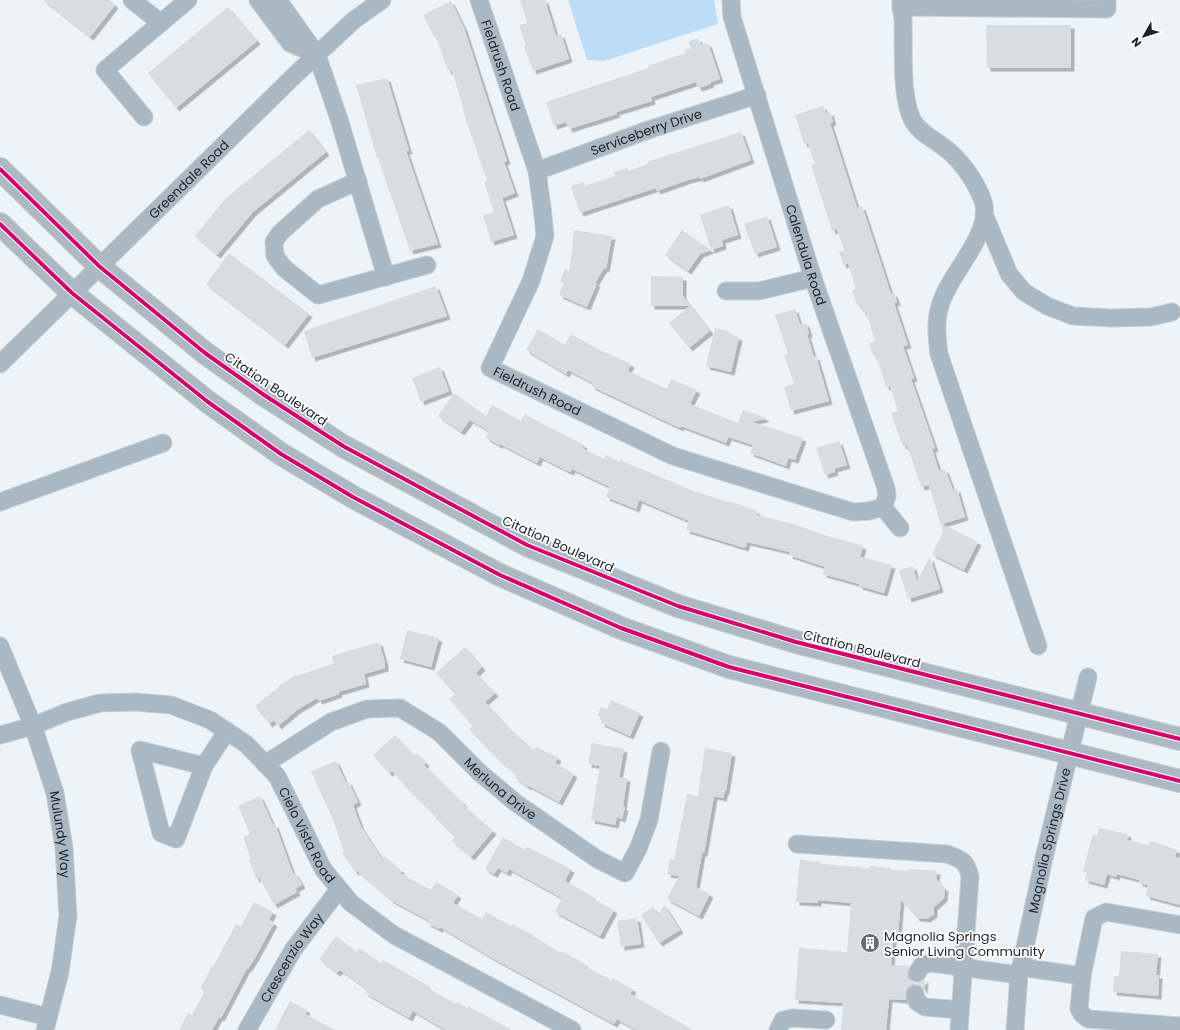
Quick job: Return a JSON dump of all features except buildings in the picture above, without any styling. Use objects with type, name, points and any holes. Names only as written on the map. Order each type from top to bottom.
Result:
[{"type":"main road","name":"Citation Boulevard","points":[[0,169],[99,266],[205,352],[271,399],[343,446],[527,545],[678,606],[796,642],[1180,739]]},
{"type":"main road","points":[[0,224],[72,293],[208,402],[281,454],[353,497],[500,575],[621,628],[729,667],[1180,781]]},
{"type":"street","points":[[132,0],[161,23]]},
{"type":"street","points":[[144,117],[105,70],[188,0]]},
{"type":"street","points":[[258,0],[290,43],[317,55]]},
{"type":"street","points":[[278,0],[317,55],[339,119],[386,277]]},
{"type":"street","name":"Greendale Road","points":[[0,364],[317,55],[354,20],[382,0]]},
{"type":"street","name":"Fieldrush Road","points":[[479,0],[537,171],[544,236],[530,280],[490,368],[673,456],[853,512],[869,511],[883,507]]},
{"type":"street","name":"Calendula Road","points":[[731,0],[732,17],[813,278],[886,488],[887,496],[883,507]]},
{"type":"street","points":[[1038,646],[939,354],[936,334],[940,304],[954,276],[974,243],[982,224],[984,204],[972,178],[952,154],[927,135],[914,122],[908,109],[905,96],[903,19],[901,4],[1107,9],[1107,0]]},
{"type":"street","name":"Serviceberry Drive","points":[[537,171],[648,130],[757,95]]},
{"type":"street","points":[[358,181],[318,199],[280,233],[274,242],[275,256],[284,268],[318,296],[427,265]]},
{"type":"street","points":[[984,214],[1009,274],[1024,292],[1047,306],[1073,316],[1105,318],[1151,317],[1172,312]]},
{"type":"street","points":[[726,291],[758,290],[813,278]]},
{"type":"street","points":[[0,502],[163,443]]},
{"type":"street","points":[[883,507],[900,528]]},
{"type":"street","name":"Mulundy Way","points":[[0,646],[33,726],[55,793],[65,856],[68,916],[60,972],[46,1024]]},
{"type":"street","name":"Magnolia Springs Drive","points":[[1015,1030],[1020,971],[1044,858],[1088,677]]},
{"type":"street","name":"Cielo Vista Road","points":[[0,736],[33,726],[67,712],[100,703],[136,702],[171,706],[210,720],[246,744],[277,776],[323,869],[351,903],[394,935],[572,1030]]},
{"type":"street","name":"Merluna Drive","points":[[265,764],[331,722],[367,710],[400,708],[439,732],[479,772],[516,803],[597,859],[625,873],[638,849],[649,820],[661,751]]},
{"type":"street","points":[[204,766],[140,750],[161,833],[176,839],[204,766],[227,731]]},
{"type":"street","points":[[797,844],[947,854],[960,858],[968,867],[970,877],[959,1030]]},
{"type":"street","name":"Crescenzio Way","points":[[247,1030],[293,950],[339,889]]},
{"type":"street","points":[[1170,1027],[1088,1019],[1079,1009],[1082,976],[1094,918],[1100,914],[1106,912],[1180,925]]},
{"type":"street","points":[[917,973],[922,965],[932,963],[964,967],[1082,976]]},
{"type":"street","points":[[915,994],[917,1002],[925,1007],[960,1010]]},
{"type":"street","points":[[0,1004],[46,1024]]},
{"type":"street","points":[[778,1030],[783,1020],[793,1018],[826,1020]]},
{"type":"shaded area","points":[[568,0],[714,0],[718,24],[604,61],[587,60]]},
{"type":"cycle path","points":[[0,169],[99,266],[205,353],[264,395],[343,446],[527,545],[678,606],[796,642],[1180,739]]},
{"type":"cycle path","points":[[0,224],[72,293],[208,402],[281,454],[353,497],[500,575],[621,628],[729,667],[1180,781]]},
{"type":"place","name":"Magnolia Springs Senior Living Community","points":[[870,943]]}]
